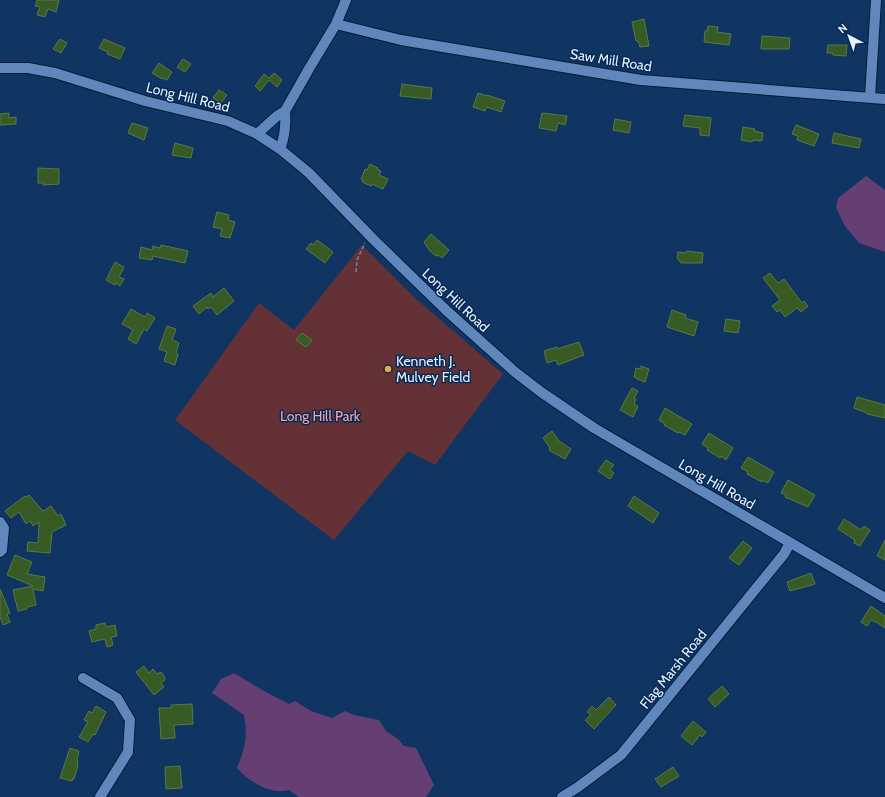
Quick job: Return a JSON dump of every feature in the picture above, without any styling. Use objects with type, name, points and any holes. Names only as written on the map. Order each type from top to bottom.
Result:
[{"type":"street","points":[[257,134],[277,116],[285,111],[336,24],[346,0]]},
{"type":"street","points":[[870,97],[876,0]]},
{"type":"street","name":"Saw Mill Road","points":[[336,24],[401,40],[641,80],[885,99]]},
{"type":"street","name":"Long Hill Road","points":[[0,68],[28,68],[55,73],[145,101],[228,121],[257,134],[280,149],[309,173],[447,312],[540,392],[594,428],[885,598]]},
{"type":"street","points":[[280,149],[283,142],[285,129],[285,111]]},
{"type":"street","points":[[0,522],[4,528],[2,550],[0,552]]},
{"type":"street","name":"Flag Marsh Road","points":[[562,797],[621,755],[784,554],[790,543]]},
{"type":"street","points":[[83,678],[117,698],[130,720],[128,752],[100,797]]},
{"type":"path","points":[[356,272],[357,260],[366,241]]},
{"type":"green space","name":"Long Hill Park","points":[[362,245],[415,298],[503,374],[435,465],[408,451],[334,540],[175,420],[259,303],[294,330]]},
{"type":"shaded area","points":[[866,176],[885,190],[885,252],[859,243],[845,226],[836,208],[838,198]]},
{"type":"shaded area","points":[[234,673],[289,704],[295,701],[311,711],[332,718],[345,711],[354,715],[379,720],[386,731],[398,739],[404,746],[416,748],[434,785],[426,797],[299,797],[289,790],[275,791],[261,786],[248,778],[237,768],[246,736],[244,715],[212,693],[221,679]]},
{"type":"building","points":[[37,0],[59,0],[56,12],[48,9],[45,17],[37,15],[40,7],[35,6]]},
{"type":"building","points":[[644,19],[649,46],[640,47],[638,41],[636,41],[632,22]]},
{"type":"building","points":[[708,26],[718,27],[717,32],[731,34],[729,45],[704,42],[705,31],[707,31]]},
{"type":"building","points":[[762,36],[790,38],[789,49],[761,49]]},
{"type":"building","points":[[60,39],[67,43],[61,53],[53,49]]},
{"type":"building","points":[[104,39],[125,48],[120,59],[107,54],[108,52],[99,48]]},
{"type":"building","points":[[828,45],[847,45],[846,56],[827,53]]},
{"type":"building","points":[[183,59],[191,64],[185,72],[177,67]]},
{"type":"building","points":[[159,63],[172,72],[167,80],[162,79],[152,73]]},
{"type":"building","points":[[274,73],[282,80],[277,87],[269,80],[260,91],[255,86],[264,74],[269,78]]},
{"type":"building","points":[[402,84],[432,88],[431,99],[400,96]]},
{"type":"building","points":[[219,90],[227,95],[221,103],[213,98]]},
{"type":"building","points":[[478,93],[505,101],[501,112],[487,107],[485,111],[473,107]]},
{"type":"building","points":[[9,113],[9,118],[16,117],[16,124],[0,125],[0,114]]},
{"type":"building","points":[[542,113],[567,116],[565,125],[558,123],[556,131],[539,128]]},
{"type":"building","points":[[685,115],[711,118],[709,136],[700,135],[700,128],[683,126]]},
{"type":"building","points":[[615,119],[631,122],[629,133],[613,130]]},
{"type":"building","points":[[132,123],[148,128],[144,140],[128,133]]},
{"type":"building","points":[[796,125],[819,134],[814,146],[797,140],[798,136],[792,134]]},
{"type":"building","points":[[743,127],[755,129],[754,131],[763,133],[762,141],[753,140],[752,142],[741,140]]},
{"type":"building","points":[[834,133],[861,139],[859,148],[832,143]]},
{"type":"building","points":[[175,143],[193,148],[191,158],[172,155]]},
{"type":"building","points":[[370,164],[381,171],[379,175],[388,179],[383,189],[372,184],[371,186],[362,182],[363,180],[361,179],[365,169],[367,170]]},
{"type":"building","points":[[38,168],[59,169],[59,184],[43,185],[44,183],[38,183]]},
{"type":"building","points":[[217,212],[229,215],[228,220],[235,222],[230,238],[220,236],[222,229],[213,227]]},
{"type":"building","points":[[431,234],[449,250],[442,258],[438,255],[436,256],[429,250],[424,242]]},
{"type":"building","points":[[317,240],[333,252],[325,263],[306,249],[311,243],[313,245]]},
{"type":"building","points":[[161,245],[188,251],[185,263],[153,256],[152,260],[139,258],[141,247],[152,250],[153,246],[160,248]]},
{"type":"building","points":[[687,251],[703,253],[702,263],[681,263],[677,258],[678,252],[686,253]]},
{"type":"building","points":[[115,262],[124,267],[119,277],[124,279],[120,286],[106,280]]},
{"type":"building","points":[[770,273],[778,283],[784,279],[802,303],[804,301],[808,306],[801,312],[797,308],[785,317],[780,310],[777,312],[772,306],[780,300],[763,278]]},
{"type":"building","points":[[224,288],[234,301],[217,315],[211,307],[208,309],[207,307],[199,314],[193,306],[211,293],[213,297]]},
{"type":"building","points":[[131,309],[145,317],[147,313],[155,318],[147,331],[144,329],[136,344],[128,339],[133,330],[122,324]]},
{"type":"building","points":[[672,310],[686,315],[685,318],[698,322],[694,336],[667,327]]},
{"type":"building","points":[[726,319],[740,321],[738,333],[724,331]]},
{"type":"building","points":[[167,326],[176,329],[172,340],[179,343],[175,365],[164,361],[167,352],[159,349]]},
{"type":"building","points":[[302,333],[312,340],[306,347],[296,340]]},
{"type":"building","points":[[579,342],[584,355],[558,365],[556,360],[547,363],[544,351],[557,347],[557,349]]},
{"type":"building","points":[[641,366],[649,369],[645,382],[634,377],[636,368],[641,369]]},
{"type":"building","points":[[632,388],[638,391],[634,398],[636,399],[634,404],[638,406],[633,417],[620,410]]},
{"type":"building","points":[[857,397],[885,405],[885,418],[867,414],[854,408]]},
{"type":"building","points":[[665,408],[692,424],[685,435],[679,432],[678,433],[664,425],[665,424],[659,420]]},
{"type":"building","points":[[552,431],[559,441],[571,449],[565,459],[549,450],[550,448],[543,438]]},
{"type":"building","points":[[709,433],[733,448],[726,460],[721,456],[720,458],[707,450],[708,448],[702,444]]},
{"type":"building","points":[[748,457],[774,472],[768,483],[762,480],[762,482],[747,474],[748,472],[741,468]]},
{"type":"building","points":[[606,460],[614,465],[610,470],[614,473],[610,479],[598,471]]},
{"type":"building","points":[[788,480],[815,495],[808,507],[785,497],[786,495],[781,493]]},
{"type":"building","points":[[29,495],[43,511],[51,506],[58,516],[61,514],[66,525],[52,532],[50,553],[27,551],[28,542],[38,543],[39,522],[33,526],[30,521],[26,524],[19,512],[11,518],[5,511],[25,496],[26,497]]},
{"type":"building","points":[[634,496],[659,513],[653,523],[628,506]]},
{"type":"building","points":[[844,519],[861,530],[864,526],[870,530],[860,546],[854,543],[855,540],[838,529]]},
{"type":"building","points":[[885,540],[885,560],[877,556]]},
{"type":"building","points":[[743,541],[752,548],[739,565],[729,558]]},
{"type":"building","points":[[15,555],[32,562],[27,574],[45,577],[43,591],[33,589],[36,605],[18,611],[13,590],[33,586],[7,575]]},
{"type":"building","points":[[811,573],[815,584],[790,591],[787,582]]},
{"type":"building","points":[[0,589],[10,613],[7,614],[10,622],[3,625],[0,617]]},
{"type":"building","points":[[871,606],[885,616],[885,628],[871,620],[867,626],[861,622]]},
{"type":"building","points":[[105,623],[106,627],[115,625],[117,636],[111,637],[113,645],[107,647],[105,639],[92,642],[89,631],[96,629],[96,625]]},
{"type":"building","points":[[144,666],[149,673],[153,669],[157,674],[161,672],[164,676],[165,680],[161,683],[164,687],[154,695],[136,672]]},
{"type":"building","points":[[722,686],[729,694],[715,707],[708,699]]},
{"type":"building","points":[[609,697],[616,705],[594,729],[585,720],[591,715],[587,712],[592,706],[596,710]]},
{"type":"building","points":[[192,704],[193,724],[174,725],[175,738],[161,739],[159,708],[171,708],[171,705]]},
{"type":"building","points":[[96,706],[106,712],[95,735],[93,734],[88,742],[79,737],[88,722],[84,720],[89,711],[92,713]]},
{"type":"building","points":[[693,721],[706,732],[702,737],[700,735],[692,745],[681,736]]},
{"type":"building","points":[[70,748],[79,751],[77,760],[78,766],[72,781],[60,778]]},
{"type":"building","points":[[180,766],[182,788],[166,789],[165,767]]},
{"type":"building","points":[[673,767],[679,776],[661,787],[655,779]]},
{"type":"place","name":"Kenneth J. Mulvey Field","points":[[388,369]]}]
